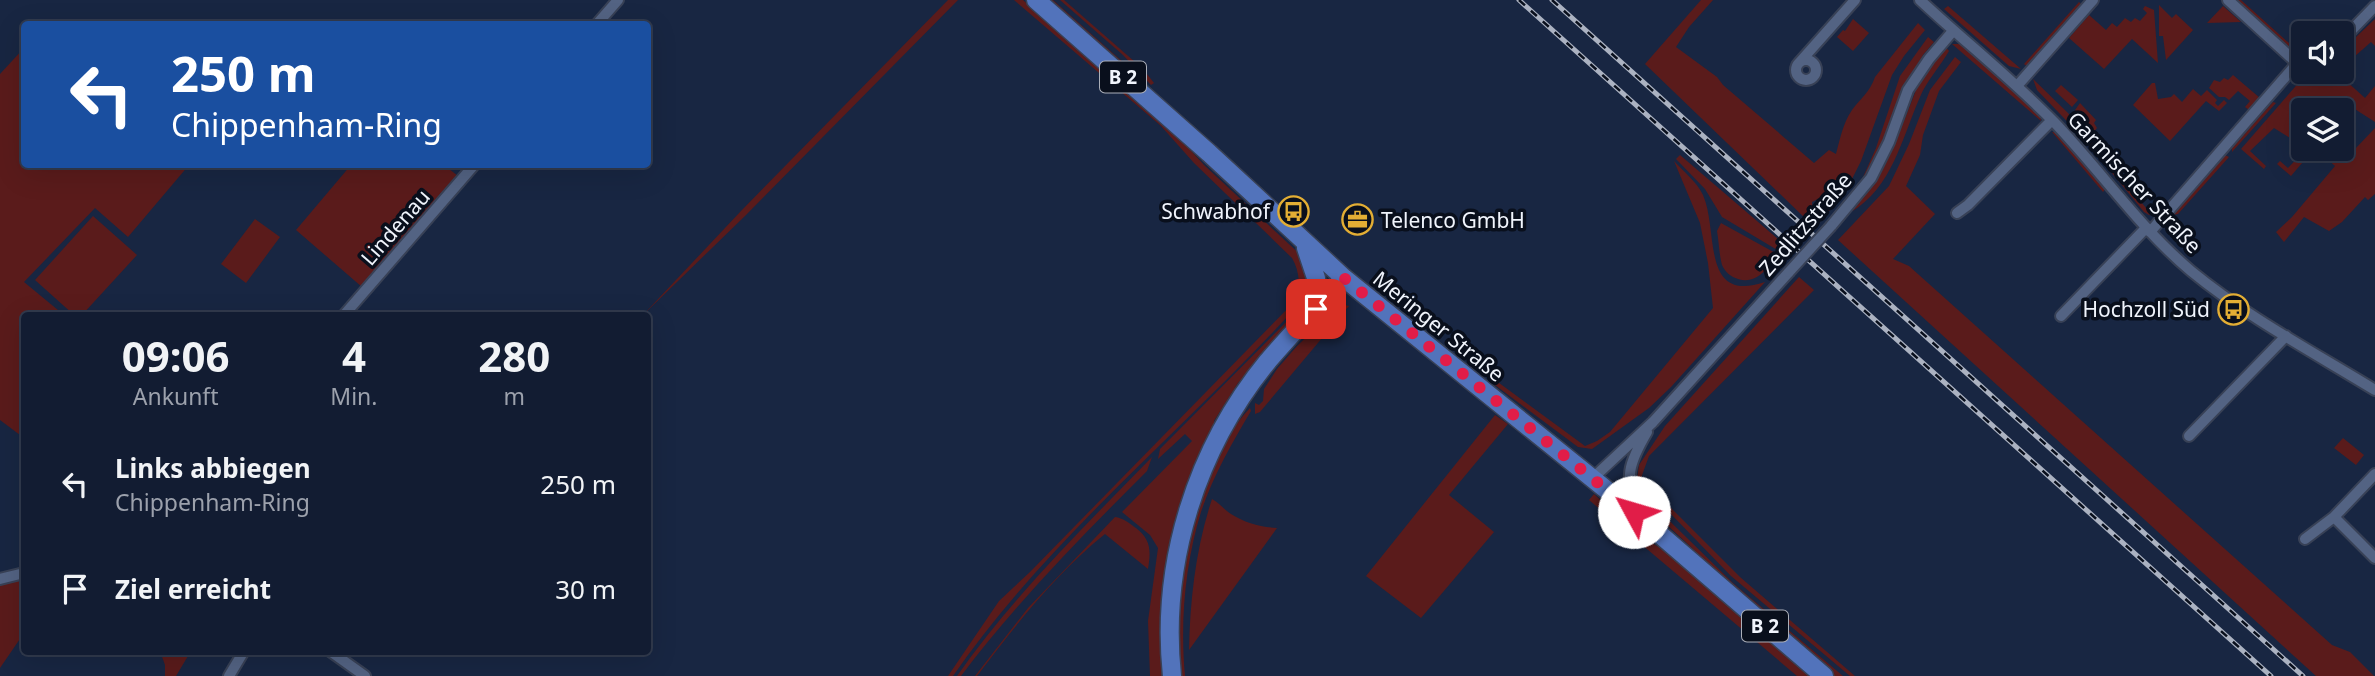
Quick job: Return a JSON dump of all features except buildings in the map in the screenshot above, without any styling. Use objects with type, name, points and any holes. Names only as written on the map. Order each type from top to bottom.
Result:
[{"type":"main road","name":"Meringer Straße","points":[[1036,0],[1209,153],[1344,278],[1593,478],[1824,676]]},
{"type":"main road","points":[[1303,241],[1316,278],[1316,309]]},
{"type":"main road","points":[[1172,676],[1171,601],[1174,568],[1183,527],[1199,477],[1221,432],[1267,362],[1344,278]]},
{"type":"street","points":[[600,21],[618,0]]},
{"type":"street","points":[[1799,63],[1855,0]]},
{"type":"street","name":"Garmischer Straße","points":[[1920,0],[2052,120],[2148,230],[2216,290],[2375,390]]},
{"type":"street","points":[[2017,86],[2092,0]]},
{"type":"street","points":[[2228,0],[2291,54]]},
{"type":"street","points":[[2354,28],[2375,6]]},
{"type":"street","name":"Zedlitzstraße","points":[[1593,478],[1653,422],[1831,226],[1871,178],[1889,142],[1908,90],[1929,59],[1953,31]]},
{"type":"street","points":[[2061,316],[2148,230],[2291,73]]},
{"type":"street","points":[[1957,213],[2052,120]]},
{"type":"street","name":"Lindenau","points":[[347,312],[472,168]]},
{"type":"street","points":[[2189,436],[2286,336]]},
{"type":"street","name":"Zedlitzstraße","points":[[1634,512],[1629,472],[1635,453],[1653,422]]},
{"type":"street","points":[[2305,539],[2334,517],[2375,474]]},
{"type":"street","points":[[2334,517],[2375,558]]},
{"type":"street","points":[[0,579],[21,574]]},
{"type":"street","points":[[229,676],[242,655]]},
{"type":"street","points":[[336,655],[365,676]]},
{"type":"shaded area","points":[[948,0],[958,0],[746,215],[646,312]]},
{"type":"shaded area","points":[[1014,0],[1023,0],[1176,134],[1204,165],[1304,258],[1306,282],[1298,305],[1075,530],[991,625],[953,676],[948,676],[999,601],[1294,302],[1299,285],[1292,258],[1194,163],[1161,126]]},
{"type":"shaded area","points":[[1043,0],[1053,0],[1133,71],[1146,86]]},
{"type":"shaded area","points":[[1060,0],[1064,0],[1143,69],[1154,83],[1151,85],[1123,55]]},
{"type":"shaded area","points":[[1701,0],[1713,0],[1689,27],[1676,47],[1717,77],[1814,163],[1829,150],[1836,154],[1849,115],[1868,91],[1875,77],[1918,23],[1925,30],[1892,75],[1861,161],[1845,193],[1815,227],[1822,213],[1820,198],[1812,202],[1813,213],[1808,221],[1645,64]]},
{"type":"shaded area","points":[[2235,0],[2241,0],[2291,45],[2291,49]]},
{"type":"shaded area","points":[[2079,2],[2082,5],[2028,67],[2024,64]]},
{"type":"shaded area","points":[[2159,5],[2172,18],[2176,14],[2193,30],[2166,60],[2163,36],[2159,36]]},
{"type":"shaded area","points":[[1948,6],[2021,69],[2009,66],[1944,9]]},
{"type":"shaded area","points":[[2145,6],[2154,10],[2158,63],[2132,39],[2104,69],[2069,38],[2089,15],[2106,30],[2112,23],[2117,27],[2125,18],[2131,22],[2135,18],[2140,21],[2147,13],[2143,9]]},
{"type":"shaded area","points":[[2223,6],[2241,22],[2207,23]]},
{"type":"shaded area","points":[[1853,19],[1869,33],[1853,51],[1837,37]]},
{"type":"shaded area","points":[[2375,19],[2375,46],[2371,42],[2354,57],[2354,38]]},
{"type":"shaded area","points":[[1928,37],[1934,42],[1923,55],[1903,90],[1887,136],[1860,184],[1876,148],[1900,76]]},
{"type":"shaded area","points":[[1952,44],[1961,44],[2040,113],[2041,121]]},
{"type":"shaded area","points":[[1945,46],[1949,51],[1923,91],[1886,176],[1877,190],[1851,212],[1880,175],[1916,90]]},
{"type":"shaded area","points":[[21,51],[21,168],[186,168],[128,237],[95,208],[24,282],[60,312],[21,312],[21,436],[0,420],[0,74]]},
{"type":"shaded area","points":[[1955,57],[1961,62],[1939,91],[1923,135],[1920,155],[1906,186],[1935,214],[1893,259],[1909,266],[2332,645],[2350,652],[2374,676],[2316,676],[1838,240],[1889,186],[1930,90]]},
{"type":"shaded area","points":[[2233,75],[2260,98],[2249,110],[2245,107],[2250,101],[2238,91],[2229,100],[2219,97],[2209,88],[2214,80],[2228,80]]},
{"type":"shaded area","points":[[2033,79],[2068,113],[2088,137],[2085,140],[2037,90]]},
{"type":"shaded area","points":[[2152,83],[2155,83],[2158,99],[2174,94],[2182,102],[2193,89],[2201,96],[2207,90],[2217,100],[2215,103],[2218,106],[2224,100],[2227,103],[2219,111],[2206,101],[2170,141],[2133,105]]},
{"type":"shaded area","points":[[2298,84],[2349,84],[2365,98],[2375,86],[2375,122],[2354,108],[2354,98],[2291,98],[2291,139],[2274,128],[2250,151],[2266,166],[2264,169],[2241,149]]},
{"type":"shaded area","points":[[2061,85],[2078,100],[2072,107],[2055,91]]},
{"type":"shaded area","points":[[2273,102],[2276,103],[2232,152],[2232,148]]},
{"type":"shaded area","points":[[2080,103],[2096,120],[2094,123],[2097,128],[2094,132],[2075,110]]},
{"type":"shaded area","points":[[2375,128],[2375,194],[2368,200],[2365,197],[2342,222],[2329,231],[2304,217],[2284,242],[2276,232],[2335,166],[2329,161],[2354,161],[2356,148]]},
{"type":"shaded area","points":[[2052,132],[2059,133],[2106,188],[2103,192]]},
{"type":"shaded area","points":[[2093,142],[2150,213],[2157,215],[2144,212],[2089,145]]},
{"type":"shaded area","points":[[1680,155],[1785,245],[1779,251],[1722,217],[1705,189],[1676,159]]},
{"type":"shaded area","points":[[2225,155],[2229,157],[2178,214],[2173,215]]},
{"type":"shaded area","points":[[1674,161],[1694,181],[1703,195],[1721,274],[1730,283],[1744,286],[1765,282],[1649,408],[1592,449],[1578,447],[1491,382],[1491,377],[1585,446],[1610,432],[1713,308],[1700,223]]},
{"type":"shaded area","points":[[2280,161],[2288,168],[2295,161],[2304,161],[2291,176],[2277,164]]},
{"type":"shaded area","points":[[348,168],[448,168],[458,176],[362,287],[296,230]]},
{"type":"shaded area","points":[[93,216],[137,255],[85,312],[71,312],[35,280]]},
{"type":"shaded area","points":[[255,219],[280,237],[246,283],[221,264]]},
{"type":"shaded area","points":[[1721,223],[1779,255],[1756,277],[1745,280],[1733,277],[1725,270],[1721,261],[1717,231]]},
{"type":"shaded area","points":[[1799,277],[1814,290],[1649,456],[1641,478],[1740,577],[1855,676],[1850,676],[1731,576],[1637,479],[1639,465],[1665,426]]},
{"type":"shaded area","points":[[1310,291],[1310,297],[1303,309],[1256,366],[1238,383],[1214,421],[1215,430],[1198,468],[1164,676],[1150,676],[1148,621],[1158,548],[1150,535],[1122,512],[1192,441],[1185,434],[1158,459],[1160,449],[1299,309]]},
{"type":"shaded area","points":[[1341,304],[1349,306],[1260,412],[1255,414],[1255,403],[1259,405],[1263,401],[1264,389],[1277,369]]},
{"type":"shaded area","points":[[1250,408],[1251,411],[1211,486],[1201,512],[1185,593],[1185,676],[1178,676],[1177,612],[1189,530],[1207,477],[1219,452]]},
{"type":"shaded area","points":[[1495,415],[1508,424],[1449,495],[1494,532],[1421,618],[1366,576]]},
{"type":"shaded area","points":[[2343,438],[2364,455],[2356,465],[2334,448]]},
{"type":"shaded area","points":[[1152,457],[1147,471],[1051,570],[961,676],[957,676],[1025,590]]},
{"type":"shaded area","points":[[1636,488],[1733,583],[1843,676],[1833,676],[1719,579],[1692,548],[1641,501],[1634,489]]},
{"type":"shaded area","points":[[1594,494],[1641,536],[1673,556],[1813,676],[1797,676],[1589,500]]},
{"type":"shaded area","points":[[1212,499],[1242,520],[1277,528],[1189,650],[1195,573]]},
{"type":"shaded area","points":[[1115,517],[1136,528],[1145,537],[1149,551],[1148,569],[1105,534],[1053,583],[975,676],[1028,608]]},
{"type":"shaded area","points":[[21,578],[21,637],[0,668],[0,584]]},
{"type":"shaded area","points":[[161,655],[189,655],[176,676],[165,676]]},
{"type":"railway","points":[[1519,0],[2271,676]]},
{"type":"railway","points":[[1552,0],[2303,676]]},
{"type":"place","name":"Schwabhof","points":[[1293,211]]},
{"type":"place","name":"Telenco GmbH","points":[[1358,220]]},
{"type":"place","name":"Hochzoll Süd","points":[[2233,309]]},
{"type":"route","points":[[1316,309],[1344,278],[1634,512]]}]
